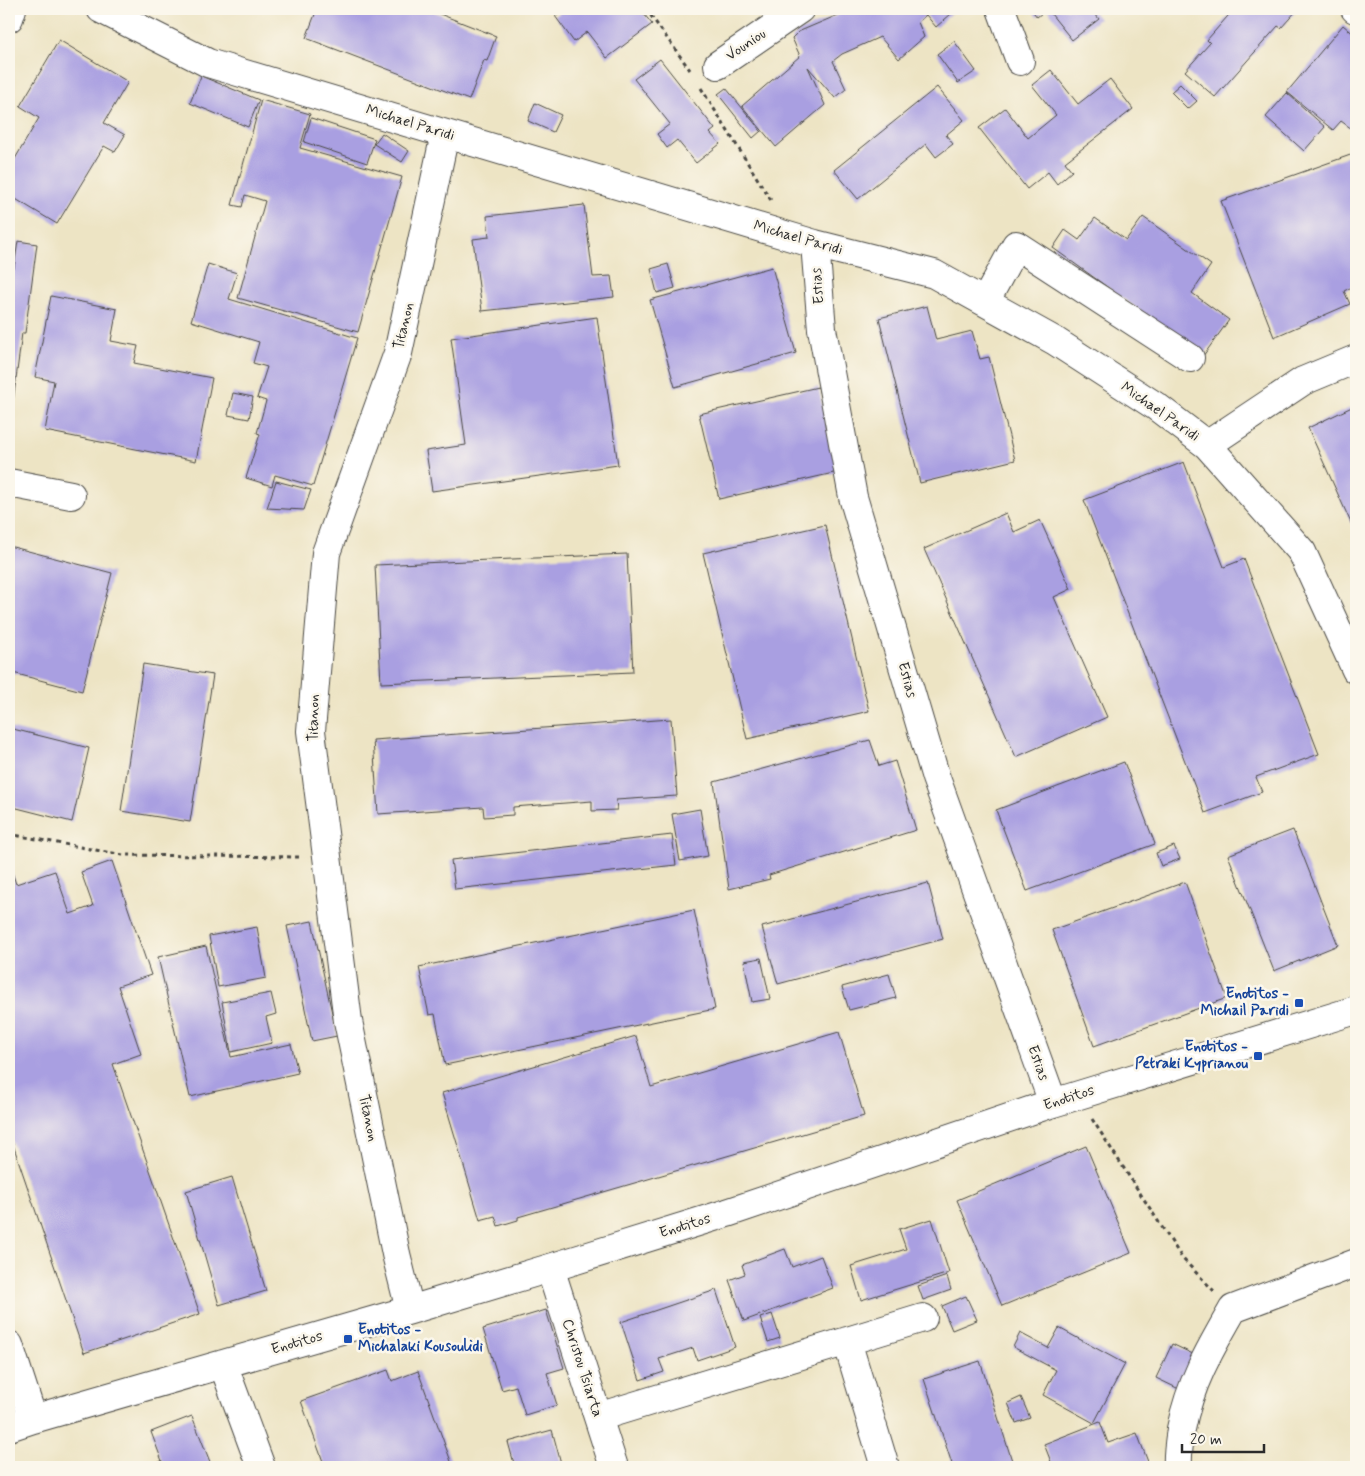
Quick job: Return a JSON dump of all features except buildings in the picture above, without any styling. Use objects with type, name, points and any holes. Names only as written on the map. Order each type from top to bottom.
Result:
[{"type":"street","points":[[9,18],[12,9]]},
{"type":"street","name":"Michael Paridi","points":[[101,9],[208,63],[805,241],[934,274],[1055,341],[1157,407],[1207,445],[1302,552],[1356,670]]},
{"type":"street","name":"Vouniou","points":[[703,74],[800,9]]},
{"type":"street","points":[[1000,9],[1020,61]]},
{"type":"street","name":"Titanon","points":[[410,1310],[396,1254],[348,1021],[311,731],[326,553],[398,353],[445,134]]},
{"type":"street","name":"Estias","points":[[805,241],[853,497],[936,778],[1064,1099]]},
{"type":"street","points":[[985,302],[1016,245],[1190,358]]},
{"type":"street","points":[[1207,445],[1303,381],[1356,359]]},
{"type":"street","points":[[9,483],[71,495]]},
{"type":"street","name":"Enotitos","points":[[21,1423],[550,1268],[726,1213],[1064,1099],[1356,1010]]},
{"type":"street","points":[[1178,1467],[1176,1454],[1185,1410],[1202,1365],[1232,1309],[1356,1263]]},
{"type":"street","name":"Christou Tsiarta","points":[[550,1268],[614,1467]]},
{"type":"street","points":[[598,1417],[923,1318]]},
{"type":"street","points":[[846,1341],[885,1467]]},
{"type":"street","points":[[9,1344],[21,1423]]},
{"type":"street","points":[[223,1364],[261,1467]]},
{"type":"path","points":[[646,9],[703,74],[805,241]]},
{"type":"path","points":[[9,834],[123,855],[327,857]]},
{"type":"path","points":[[1064,1099],[1182,1258],[1232,1309]]},
{"type":"place","name":"Enotitos - Michail Paridi","points":[[1299,1003]]},
{"type":"place","name":"Enotitos - Petraki Kyprianou","points":[[1258,1056]]},
{"type":"place","name":"Enotitos - Michalaki Kousoulidi","points":[[348,1339]]}]
